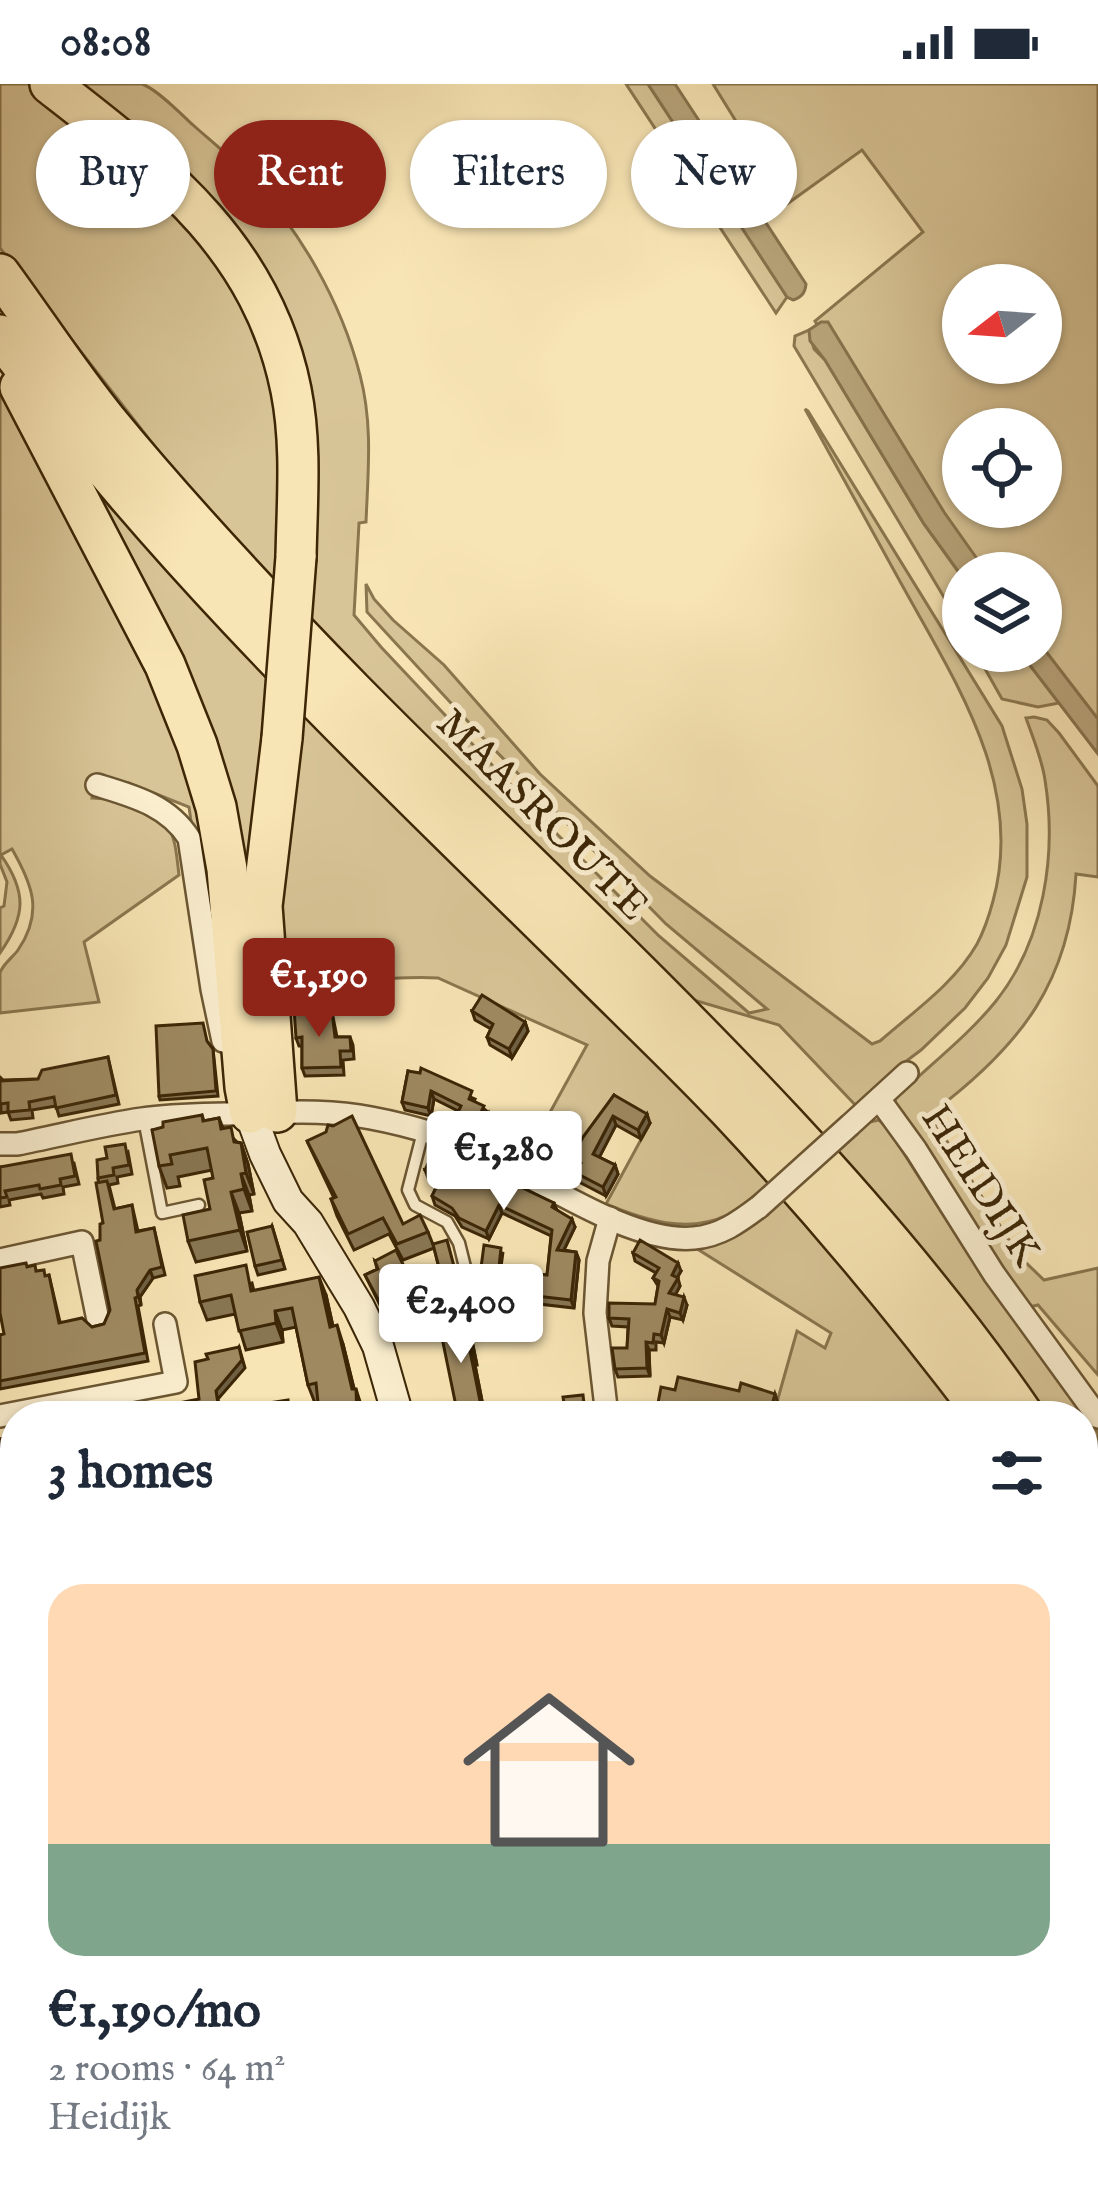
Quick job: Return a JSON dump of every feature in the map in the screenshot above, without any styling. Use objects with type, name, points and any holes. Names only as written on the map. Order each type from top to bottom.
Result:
[{"type":"highway","points":[[50,84],[165,176],[206,218],[244,272],[271,326],[291,389],[298,454],[296,557],[282,738],[262,906],[252,1113]]},
{"type":"highway","name":"MAASROUTE","points":[[0,274],[105,418],[198,527],[350,687],[749,1086],[933,1294],[1013,1401]]},
{"type":"highway","points":[[0,340],[34,419],[165,665],[197,745],[216,807],[227,869],[245,1087],[252,1113]]},
{"type":"highway","name":"MAASROUTE","points":[[0,340],[173,548],[324,707],[725,1106],[815,1203],[910,1314],[975,1401]]},
{"type":"main road","points":[[252,1113],[282,1142],[308,1223],[379,1346],[394,1401]]},
{"type":"street","points":[[97,785],[165,811],[189,838],[212,989],[252,1113]]},
{"type":"street","points":[[880,1099],[907,1073]]},
{"type":"street","name":"HEIDIJK","points":[[0,1144],[144,1119],[334,1112],[423,1132],[480,1152],[610,1218],[660,1236],[695,1238],[715,1234],[759,1207],[880,1099],[994,1274],[1086,1401]]},
{"type":"street","points":[[605,1401],[595,1313],[598,1261],[610,1218]]},
{"type":"street","points":[[0,1260],[82,1242],[98,1320]]},
{"type":"street","points":[[78,1401],[176,1382],[165,1324]]},
{"type":"lane","points":[[144,1119],[162,1213],[199,1205]]},
{"type":"lane","points":[[423,1132],[408,1190],[415,1205],[447,1222],[459,1243],[470,1287]]},
{"type":"shaded area","points":[[0,84],[41,84],[84,120],[36,120],[36,228],[190,228],[190,208],[194,211],[286,390],[279,589],[156,448],[0,248]]},
{"type":"shaded area","points":[[77,84],[142,84],[189,120],[107,120]]},
{"type":"shaded area","points":[[626,84],[648,84],[672,120],[650,120]]},
{"type":"shaded area","points":[[648,84],[675,84],[699,120],[671,120]]},
{"type":"shaded area","points":[[713,84],[1098,84],[1098,735],[1055,672],[1062,672],[1062,552],[958,552],[943,528],[1062,528],[1062,408],[942,408],[942,527],[815,321],[923,232],[862,150],[797,197],[797,120],[735,120]]},
{"type":"shaded area","points":[[190,121],[214,143],[214,228],[290,228],[330,294],[352,347],[368,430],[366,522],[359,523],[354,615],[557,834],[659,936],[749,1013],[767,1009],[666,924],[485,740],[367,612],[366,584],[393,620],[444,665],[540,774],[650,876],[872,1044],[945,984],[968,958],[993,901],[1000,816],[993,776],[950,672],[969,672],[1002,726],[1022,789],[1027,877],[1006,945],[988,978],[965,1008],[893,1071],[861,1111],[779,1025],[690,999],[300,611],[296,350],[190,221]]},
{"type":"shaded area","points":[[720,228],[742,228],[781,287],[787,297],[776,313]]},
{"type":"shaded area","points":[[742,228],[769,228],[806,284],[801,296],[787,297]]},
{"type":"shaded area","points":[[828,322],[942,509],[942,528],[955,528],[972,552],[944,552],[810,341],[809,330]]},
{"type":"shaded area","points":[[809,330],[814,349],[944,552],[942,594],[794,346],[795,336]]},
{"type":"shaded area","points":[[0,393],[131,619],[198,796],[226,985],[189,807],[129,783],[94,778],[92,798],[143,808],[161,818],[174,842],[179,875],[84,942],[99,1002],[0,1013],[0,973],[26,936],[33,911],[30,886],[12,849],[1,855],[19,893],[19,915],[0,953],[0,908],[7,882],[0,864]]},
{"type":"shaded area","points":[[805,409],[942,629],[942,655]]},
{"type":"shaded area","points":[[88,483],[268,677],[254,897]]},
{"type":"shaded area","points":[[987,672],[1035,672],[1059,703],[1038,707],[1002,699]]},
{"type":"shaded area","points":[[1035,672],[1062,672],[1098,719],[1098,754]]},
{"type":"shaded area","points":[[292,702],[773,1180],[727,1215],[697,1224],[666,1223],[621,1210],[606,1204],[650,1123],[617,1101],[585,1142],[564,1186],[520,1167],[587,1045],[438,978],[274,985]]},
{"type":"shaded area","points":[[1026,718],[1047,720],[1098,786],[1098,877],[1076,874],[1064,947],[1036,1008],[993,1060],[937,1109],[933,1119],[1019,1256],[1044,1280],[1098,1268],[1098,1375],[1038,1305],[1025,1308],[893,1107],[896,1098],[996,1001],[1026,952],[1043,896],[1049,837],[1044,772]]},
{"type":"shaded area","points":[[879,1120],[887,1127],[968,1254],[1075,1401],[1037,1401],[940,1273],[833,1150],[865,1123]]},
{"type":"shaded area","points":[[785,1194],[955,1401],[777,1401],[797,1331],[825,1348],[831,1333],[691,1245]]},
{"type":"building","points":[[482,995],[525,1022],[509,1049],[487,1037],[493,1024],[472,1011]]},
{"type":"building","points":[[309,1007],[310,1015],[332,1012],[335,1037],[350,1037],[351,1051],[340,1051],[341,1067],[302,1068],[302,1037],[296,1038],[294,1008]]},
{"type":"building","points":[[203,1023],[213,1049],[216,1091],[159,1096],[156,1026]]},
{"type":"building","points":[[108,1057],[116,1095],[56,1108],[54,1097],[29,1102],[30,1110],[8,1112],[8,1103],[0,1104],[0,1081],[38,1079],[42,1070]]},
{"type":"building","points":[[421,1068],[472,1091],[469,1099],[489,1113],[481,1129],[456,1116],[461,1106],[431,1091],[428,1108],[402,1102],[408,1071],[420,1073]]},
{"type":"building","points":[[614,1095],[647,1114],[638,1130],[613,1116],[593,1154],[615,1165],[603,1187],[576,1173],[581,1163],[572,1158]]},
{"type":"building","points":[[202,1115],[203,1121],[219,1118],[221,1129],[231,1127],[234,1142],[241,1143],[244,1189],[231,1192],[240,1230],[188,1241],[183,1215],[210,1209],[204,1180],[213,1178],[207,1148],[170,1155],[172,1164],[159,1166],[152,1130],[163,1127],[163,1122]]},
{"type":"building","points":[[352,1116],[403,1224],[420,1215],[428,1232],[397,1244],[383,1218],[348,1234],[331,1199],[336,1197],[307,1141],[326,1132],[328,1125]]},
{"type":"building","points":[[125,1144],[129,1165],[98,1178],[97,1160],[107,1158],[105,1147]]},
{"type":"building","points":[[444,1150],[554,1203],[552,1207],[572,1219],[557,1250],[576,1252],[571,1300],[536,1296],[539,1274],[547,1275],[552,1230],[499,1205],[486,1231],[459,1218],[432,1196],[441,1177],[425,1170],[434,1151],[442,1154]]},
{"type":"building","points":[[71,1154],[75,1176],[60,1179],[61,1185],[5,1191],[7,1197],[0,1198],[0,1167]]},
{"type":"building","points":[[107,1181],[114,1209],[132,1205],[136,1232],[154,1228],[162,1267],[150,1270],[135,1298],[145,1353],[0,1381],[0,1335],[4,1334],[0,1268],[26,1263],[27,1267],[35,1265],[36,1271],[44,1270],[59,1323],[82,1318],[92,1327],[104,1324],[110,1310],[96,1241],[103,1223],[96,1183]]},
{"type":"building","points":[[272,1226],[282,1260],[255,1266],[247,1232]]},
{"type":"building","points":[[447,1240],[465,1297],[447,1299],[433,1244]]},
{"type":"building","points":[[640,1240],[678,1263],[672,1275],[678,1278],[669,1293],[684,1297],[680,1313],[667,1309],[661,1335],[654,1334],[653,1343],[646,1342],[647,1368],[615,1369],[612,1348],[627,1348],[629,1319],[609,1318],[609,1303],[655,1304],[659,1281],[653,1278],[659,1268],[633,1253]]},
{"type":"building","points":[[484,1245],[501,1248],[500,1301],[477,1298]]},
{"type":"building","points":[[396,1250],[419,1297],[402,1306],[397,1296],[381,1305],[365,1275],[378,1269],[375,1261]]},
{"type":"building","points":[[246,1265],[251,1291],[319,1277],[330,1327],[337,1325],[356,1401],[318,1401],[316,1383],[308,1385],[292,1308],[275,1311],[276,1323],[239,1331],[231,1295],[200,1302],[195,1276]]},
{"type":"building","points":[[465,1317],[480,1401],[455,1401],[439,1323]]},
{"type":"building","points":[[239,1347],[242,1360],[216,1391],[218,1401],[189,1401],[199,1399],[195,1362],[208,1359],[206,1354]]},
{"type":"building","points":[[678,1377],[739,1391],[741,1383],[775,1394],[773,1401],[658,1401],[661,1387],[675,1390]]},
{"type":"building","points":[[583,1395],[584,1401],[564,1401],[563,1397]]}]
